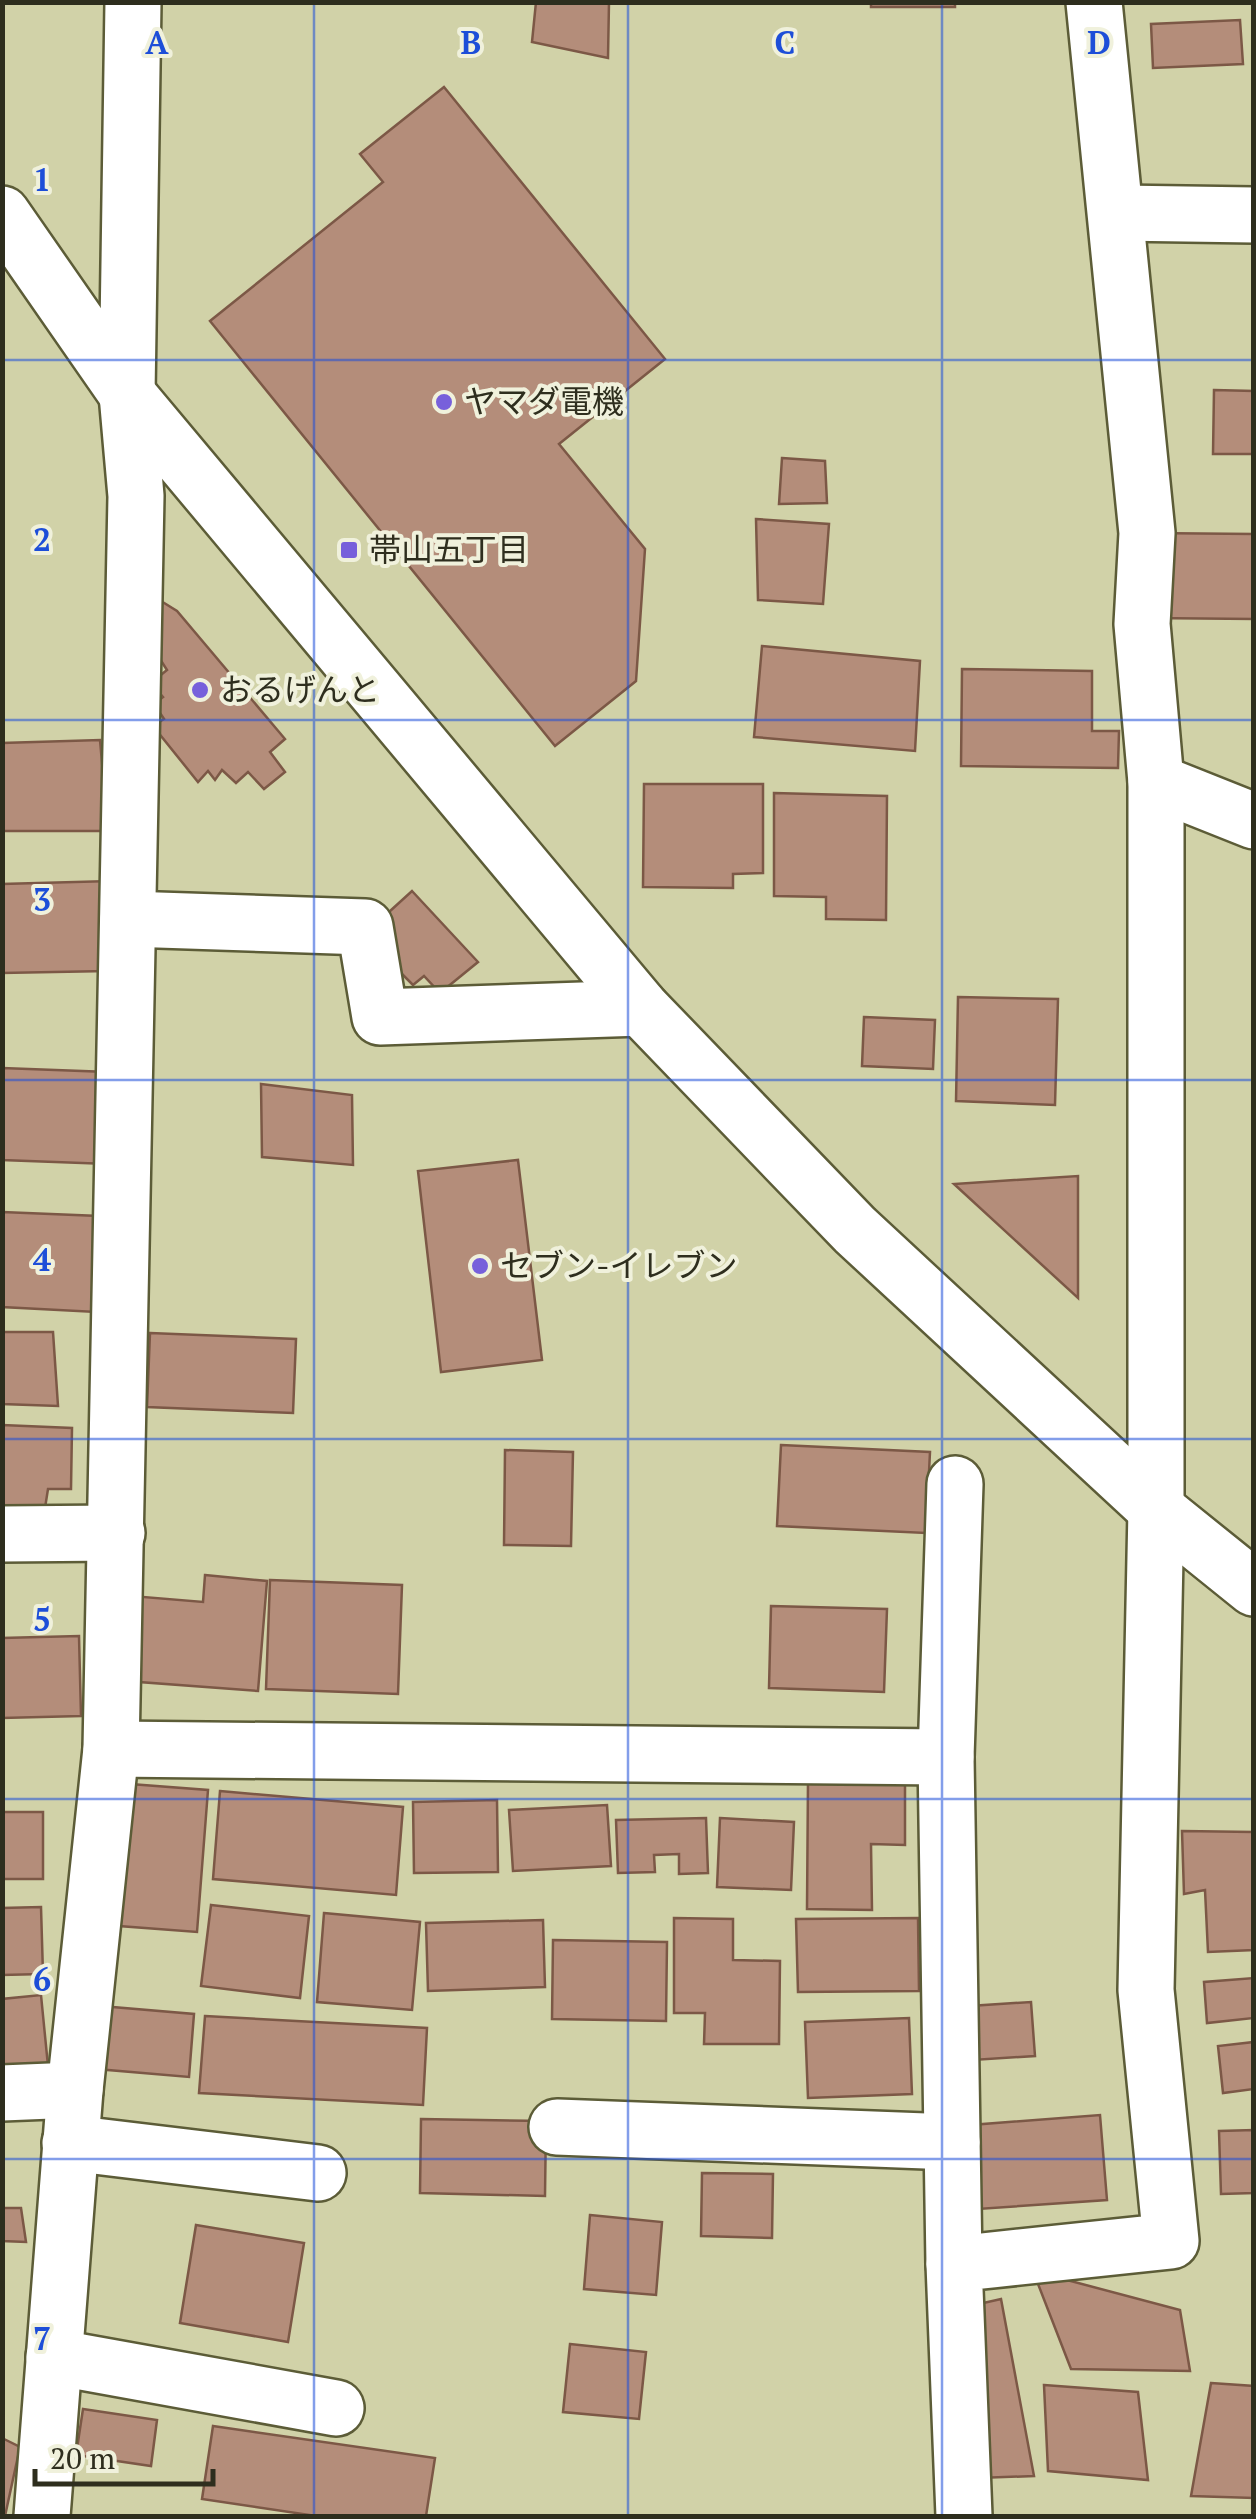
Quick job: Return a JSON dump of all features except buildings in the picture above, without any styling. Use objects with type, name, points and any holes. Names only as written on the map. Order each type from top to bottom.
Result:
[{"type":"street","points":[[42,2516],[70,2143],[110,1749],[136,496],[127,394],[133,2]]},
{"type":"street","points":[[954,2264],[1171,2241],[1146,1990],[1156,1509],[1156,782],[1142,624],[1147,533],[1118,212],[1094,2]]},
{"type":"street","points":[[1118,212],[1254,215]]},
{"type":"street","points":[[2,214],[127,394],[640,1008],[855,1230],[1156,1509],[1254,1588]]},
{"type":"street","points":[[1156,782],[1254,820]]},
{"type":"street","points":[[128,918],[365,927],[380,1017],[640,1008]]},
{"type":"street","points":[[955,1484],[946,1756],[954,2264],[964,2516],[995,2516]]},
{"type":"street","points":[[2,1534],[117,1533]]},
{"type":"street","points":[[110,1749],[946,1756]]},
{"type":"street","points":[[2,2093],[75,2090]]},
{"type":"street","points":[[558,2127],[952,2142]]},
{"type":"street","points":[[70,2143],[318,2173]]},
{"type":"street","points":[[54,2356],[336,2408]]},
{"type":"place","name":"ヤマダ電機","points":[[444,402]]},
{"type":"place","name":"帯山五丁目","points":[[349,550]]},
{"type":"place","name":"おるげんと","points":[[200,690]]},
{"type":"place","name":"セブン-イレブン","points":[[480,1266]]}]
